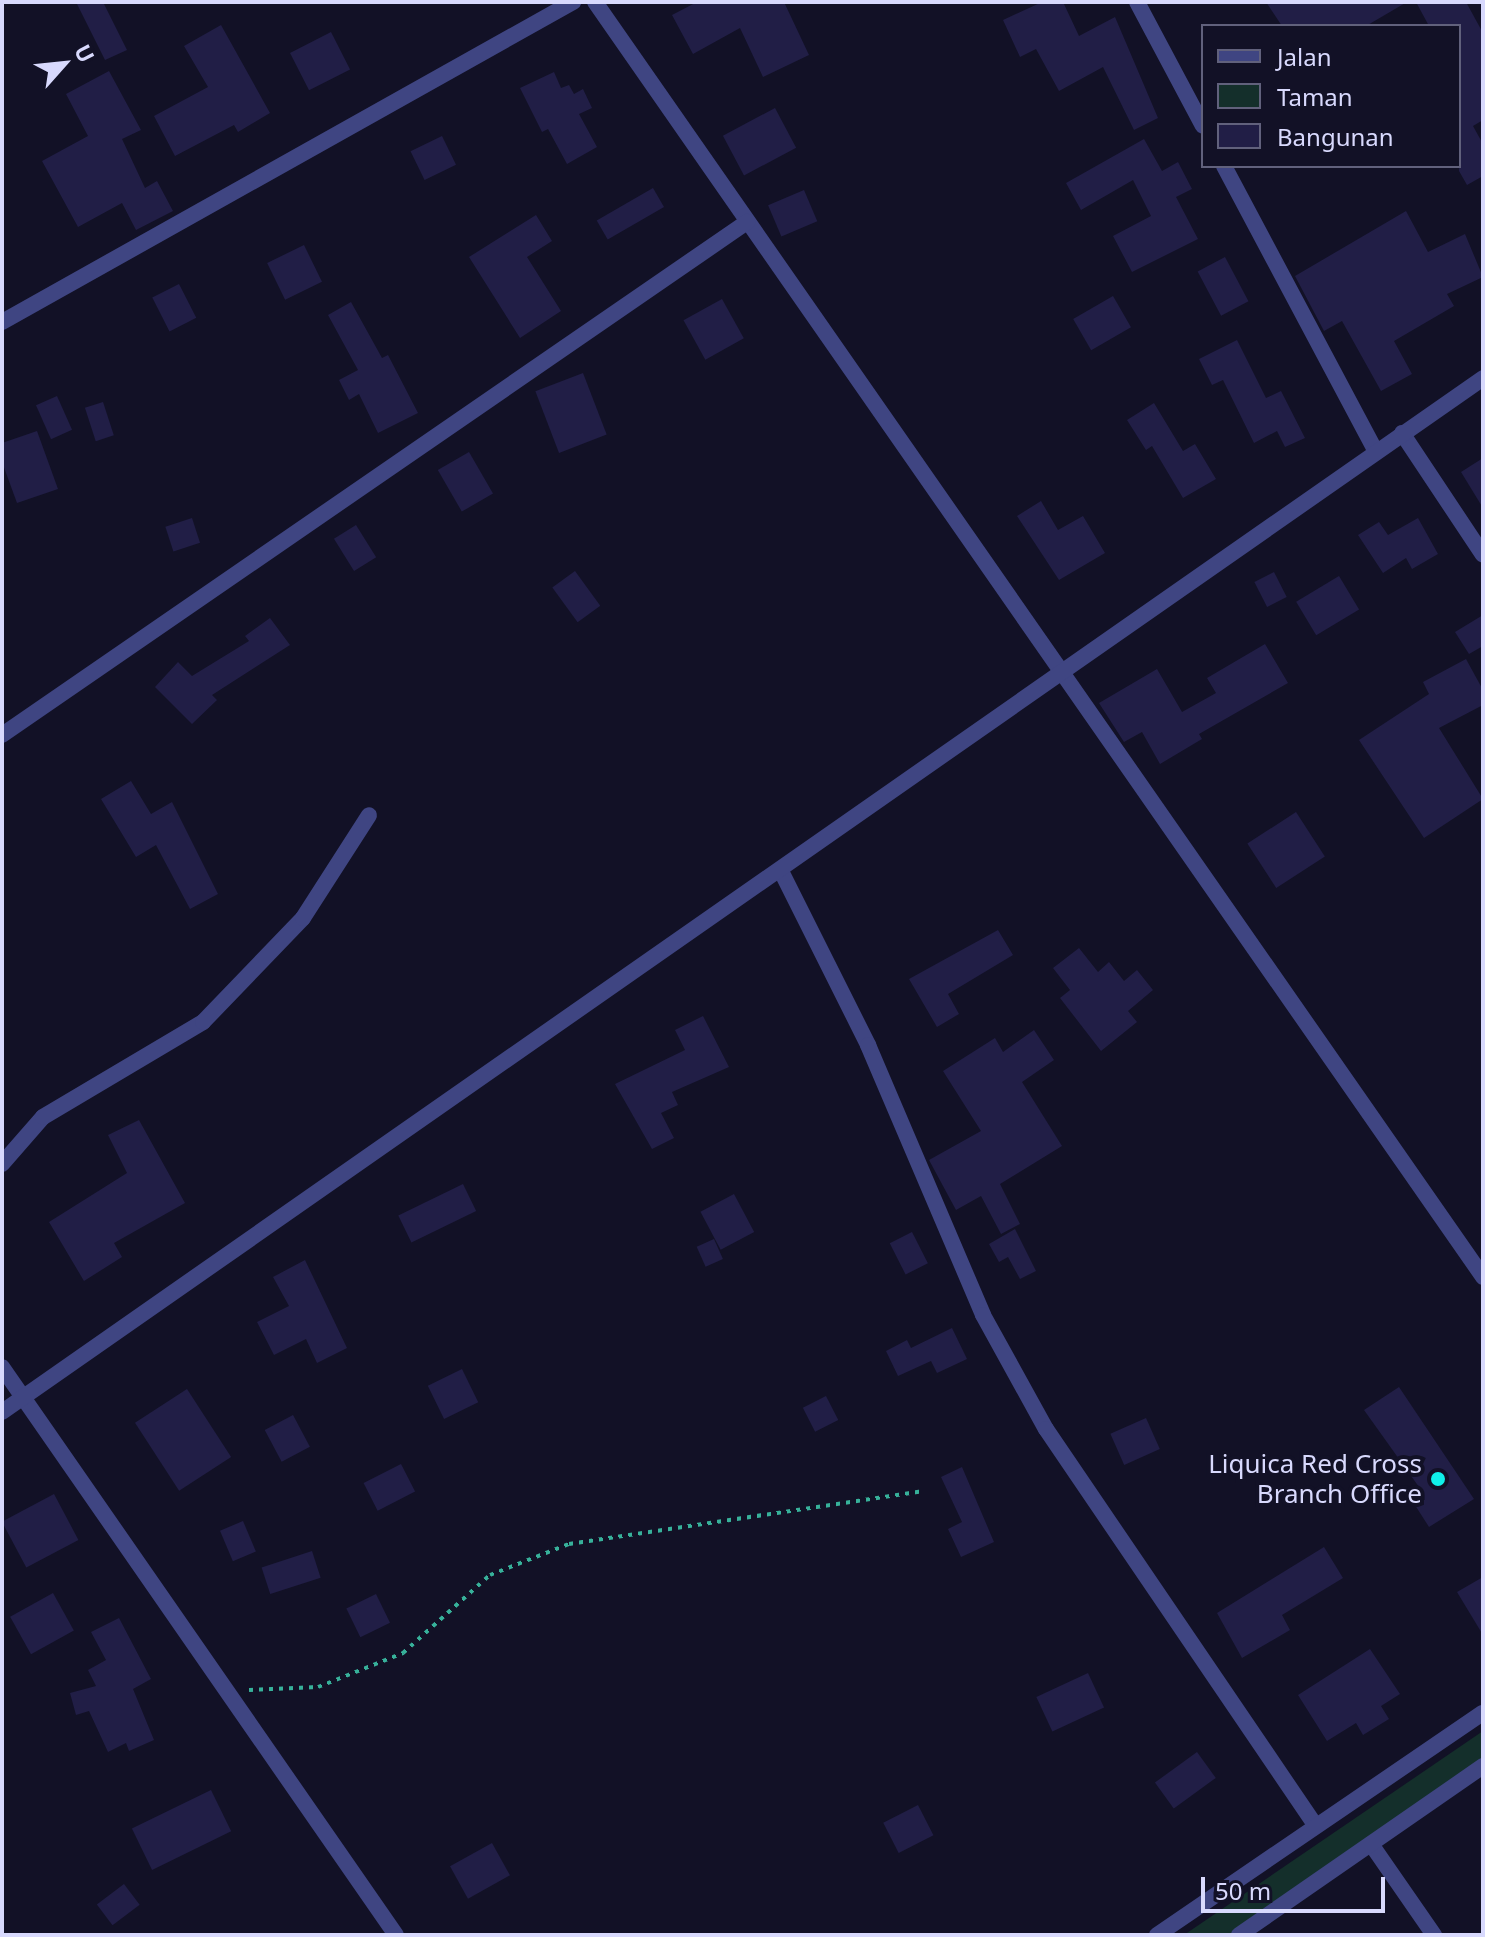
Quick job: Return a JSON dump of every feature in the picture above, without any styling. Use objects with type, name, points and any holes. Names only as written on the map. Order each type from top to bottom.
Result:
[{"type":"street","points":[[2,322],[573,2]]},
{"type":"street","points":[[595,2],[1065,672],[1483,1277]]},
{"type":"street","points":[[1137,2],[1201,122]]},
{"type":"street","points":[[1225,168],[1376,452]]},
{"type":"street","points":[[2,735],[747,222]]},
{"type":"street","points":[[2,1412],[24,1400],[1483,378]]},
{"type":"street","points":[[1402,433],[1483,555]]},
{"type":"street","points":[[2,1164],[43,1117],[203,1022],[303,918],[369,815]]},
{"type":"street","points":[[781,871],[868,1045],[983,1315],[1046,1429],[1314,1823]]},
{"type":"street","points":[[2,1367],[396,1935]]},
{"type":"street","points":[[1157,1935],[1314,1823],[1483,1713]]},
{"type":"street","points":[[1239,1935],[1483,1766]]},
{"type":"street","points":[[1371,1844],[1434,1935]]},
{"type":"path","points":[[226,1691],[318,1687],[403,1653],[490,1575],[569,1544],[922,1491]]},
{"type":"green space","points":[[1483,1731],[1483,1763],[1236,1935],[1184,1935]]},
{"type":"building","points":[[76,2],[103,2],[127,50],[105,60]]},
{"type":"building","points":[[697,2],[784,2],[809,55],[763,77],[740,28],[693,54],[672,15]]},
{"type":"building","points":[[1042,2],[1063,2],[1079,36],[1115,17],[1158,118],[1134,130],[1103,67],[1059,91],[1036,49],[1020,57],[1003,20]]},
{"type":"building","points":[[1266,2],[1407,2],[1369,24],[1281,24]]},
{"type":"building","points":[[1416,2],[1466,2],[1483,33],[1483,120],[1473,126],[1483,144],[1483,176],[1467,185],[1459,171],[1461,24],[1428,24]]},
{"type":"building","points":[[221,25],[270,113],[238,132],[234,125],[175,156],[154,116],[208,87],[184,46]]},
{"type":"building","points":[[331,32],[350,69],[309,90],[290,53]]},
{"type":"building","points":[[109,71],[141,130],[122,139],[145,188],[157,181],[173,211],[136,230],[122,203],[78,227],[42,161],[88,136],[66,94]]},
{"type":"building","points":[[554,72],[561,88],[569,85],[574,94],[583,89],[592,108],[579,114],[597,147],[567,164],[548,129],[542,132],[520,88]]},
{"type":"building","points":[[775,108],[796,148],[744,175],[723,136]]},
{"type":"building","points":[[442,136],[456,165],[425,180],[411,151]]},
{"type":"building","points":[[1144,139],[1162,171],[1178,162],[1192,189],[1176,197],[1198,239],[1132,272],[1113,236],[1151,216],[1133,180],[1081,210],[1066,183]]},
{"type":"building","points":[[653,188],[664,207],[608,240],[597,220]]},
{"type":"building","points":[[804,190],[817,221],[781,237],[768,205]]},
{"type":"building","points":[[1406,211],[1428,252],[1465,234],[1483,277],[1447,294],[1454,306],[1394,341],[1412,374],[1381,391],[1342,321],[1324,331],[1295,276]]},
{"type":"building","points":[[536,215],[552,241],[527,257],[561,311],[520,338],[469,257]]},
{"type":"building","points":[[304,245],[322,282],[285,300],[267,263]]},
{"type":"building","points":[[1225,257],[1248,301],[1221,316],[1198,272]]},
{"type":"building","points":[[179,284],[196,318],[170,331],[152,298]]},
{"type":"building","points":[[1113,296],[1131,327],[1091,350],[1073,319]]},
{"type":"building","points":[[722,299],[744,338],[705,360],[684,320]]},
{"type":"building","points":[[351,302],[382,358],[388,355],[418,413],[378,433],[359,394],[349,400],[339,380],[358,370],[328,315]]},
{"type":"building","points":[[1237,340],[1266,398],[1281,391],[1305,438],[1285,447],[1277,431],[1254,443],[1223,380],[1212,385],[1199,359]]},
{"type":"building","points":[[583,373],[607,435],[559,453],[535,391]]},
{"type":"building","points":[[57,396],[72,430],[51,439],[36,405]]},
{"type":"building","points":[[103,402],[114,435],[96,441],[85,408]]},
{"type":"building","points":[[1154,403],[1183,451],[1195,444],[1216,479],[1183,498],[1152,446],[1146,450],[1127,420]]},
{"type":"building","points":[[37,431],[58,489],[17,503],[2,462],[2,443]]},
{"type":"building","points":[[469,452],[493,494],[462,512],[438,470]]},
{"type":"building","points":[[1483,458],[1483,508],[1461,472]]},
{"type":"building","points":[[1041,501],[1058,530],[1083,516],[1105,553],[1059,580],[1017,516]]},
{"type":"building","points":[[192,518],[200,543],[173,551],[165,527]]},
{"type":"building","points":[[1418,518],[1438,554],[1412,569],[1406,558],[1383,573],[1358,535],[1379,522],[1388,535]]},
{"type":"building","points":[[356,525],[376,557],[354,571],[334,539]]},
{"type":"building","points":[[575,571],[600,606],[578,622],[552,587]]},
{"type":"building","points":[[1274,572],[1287,597],[1267,607],[1254,582]]},
{"type":"building","points":[[1339,576],[1359,609],[1316,635],[1296,602]]},
{"type":"building","points":[[1483,615],[1483,646],[1469,654],[1455,632]]},
{"type":"building","points":[[270,618],[290,645],[212,695],[217,700],[192,724],[155,687],[178,662],[192,676],[249,641],[245,636]]},
{"type":"building","points":[[1265,644],[1288,683],[1199,734],[1202,739],[1160,764],[1142,732],[1124,742],[1099,703],[1157,669],[1182,712],[1216,693],[1207,678]]},
{"type":"building","points":[[1466,659],[1483,690],[1483,705],[1439,728],[1483,799],[1424,838],[1359,740],[1429,694],[1423,682]]},
{"type":"building","points":[[131,781],[151,814],[172,802],[218,894],[190,909],[156,845],[136,857],[101,799]]},
{"type":"building","points":[[1296,812],[1325,856],[1276,888],[1247,844]]},
{"type":"building","points":[[998,930],[1013,955],[948,994],[959,1014],[937,1027],[909,979]]},
{"type":"building","points":[[1079,948],[1098,972],[1109,962],[1124,981],[1137,970],[1153,990],[1128,1011],[1137,1022],[1101,1051],[1060,998],[1070,990],[1053,968]]},
{"type":"building","points":[[703,1016],[729,1067],[672,1092],[678,1105],[661,1113],[674,1138],[652,1149],[615,1084],[685,1050],[675,1030]]},
{"type":"building","points":[[1034,1030],[1054,1060],[1022,1082],[1062,1146],[1000,1184],[1020,1224],[1001,1234],[981,1196],[956,1210],[929,1160],[981,1131],[943,1071],[995,1038],[1003,1052]]},
{"type":"building","points":[[139,1120],[185,1203],[114,1243],[122,1257],[84,1281],[49,1222],[127,1173],[108,1135]]},
{"type":"building","points":[[463,1184],[476,1211],[411,1243],[398,1216]]},
{"type":"building","points":[[734,1194],[754,1232],[721,1250],[700,1212]]},
{"type":"building","points":[[1015,1229],[1036,1271],[1020,1279],[1008,1257],[999,1262],[989,1244]]},
{"type":"building","points":[[912,1232],[928,1263],[906,1275],[890,1243]]},
{"type":"building","points":[[714,1239],[723,1259],[706,1267],[697,1247]]},
{"type":"building","points":[[305,1260],[347,1348],[317,1363],[306,1339],[274,1355],[257,1322],[289,1306],[273,1277]]},
{"type":"building","points":[[952,1328],[967,1359],[937,1373],[931,1361],[898,1376],[886,1351],[907,1340],[911,1348]]},
{"type":"building","points":[[462,1369],[478,1402],[444,1419],[428,1386]]},
{"type":"building","points":[[1399,1387],[1474,1499],[1429,1527],[1413,1502],[1424,1494],[1364,1410]]},
{"type":"building","points":[[187,1389],[231,1457],[179,1491],[135,1423]]},
{"type":"building","points":[[826,1396],[838,1420],[815,1432],[803,1408]]},
{"type":"building","points":[[293,1415],[310,1447],[282,1462],[265,1430]]},
{"type":"building","points":[[1146,1418],[1160,1449],[1124,1465],[1110,1434]]},
{"type":"building","points":[[401,1464],[415,1492],[378,1511],[364,1483]]},
{"type":"building","points":[[962,1467],[994,1542],[961,1557],[948,1529],[962,1522],[941,1477]]},
{"type":"building","points":[[54,1494],[78,1540],[26,1568],[2,1522]]},
{"type":"building","points":[[243,1521],[256,1551],[233,1561],[220,1531]]},
{"type":"building","points":[[1324,1547],[1343,1578],[1282,1615],[1290,1630],[1242,1658],[1217,1613]]},
{"type":"building","points":[[312,1551],[321,1578],[270,1594],[262,1567]]},
{"type":"building","points":[[1483,1577],[1483,1635],[1457,1592]]},
{"type":"building","points":[[53,1593],[74,1631],[31,1654],[10,1617]]},
{"type":"building","points":[[376,1594],[390,1623],[360,1637],[346,1608]]},
{"type":"building","points":[[119,1618],[151,1679],[133,1689],[154,1740],[129,1751],[126,1743],[108,1752],[89,1711],[76,1715],[70,1693],[96,1686],[88,1670],[106,1660],[91,1632]]},
{"type":"building","points":[[1370,1649],[1400,1694],[1381,1706],[1389,1719],[1363,1735],[1356,1723],[1327,1741],[1298,1695]]},
{"type":"building","points":[[1088,1673],[1104,1707],[1052,1732],[1036,1697]]},
{"type":"building","points":[[1197,1752],[1216,1778],[1174,1808],[1155,1783]]},
{"type":"building","points":[[211,1790],[231,1831],[152,1870],[132,1829]]},
{"type":"building","points":[[918,1805],[933,1835],[899,1853],[883,1823]]},
{"type":"building","points":[[492,1843],[510,1875],[468,1899],[450,1866]]},
{"type":"building","points":[[124,1884],[140,1905],[112,1925],[97,1904]]},
{"type":"place","name":"Liquica Red Cross Branch Office","points":[[1438,1479]]}]
